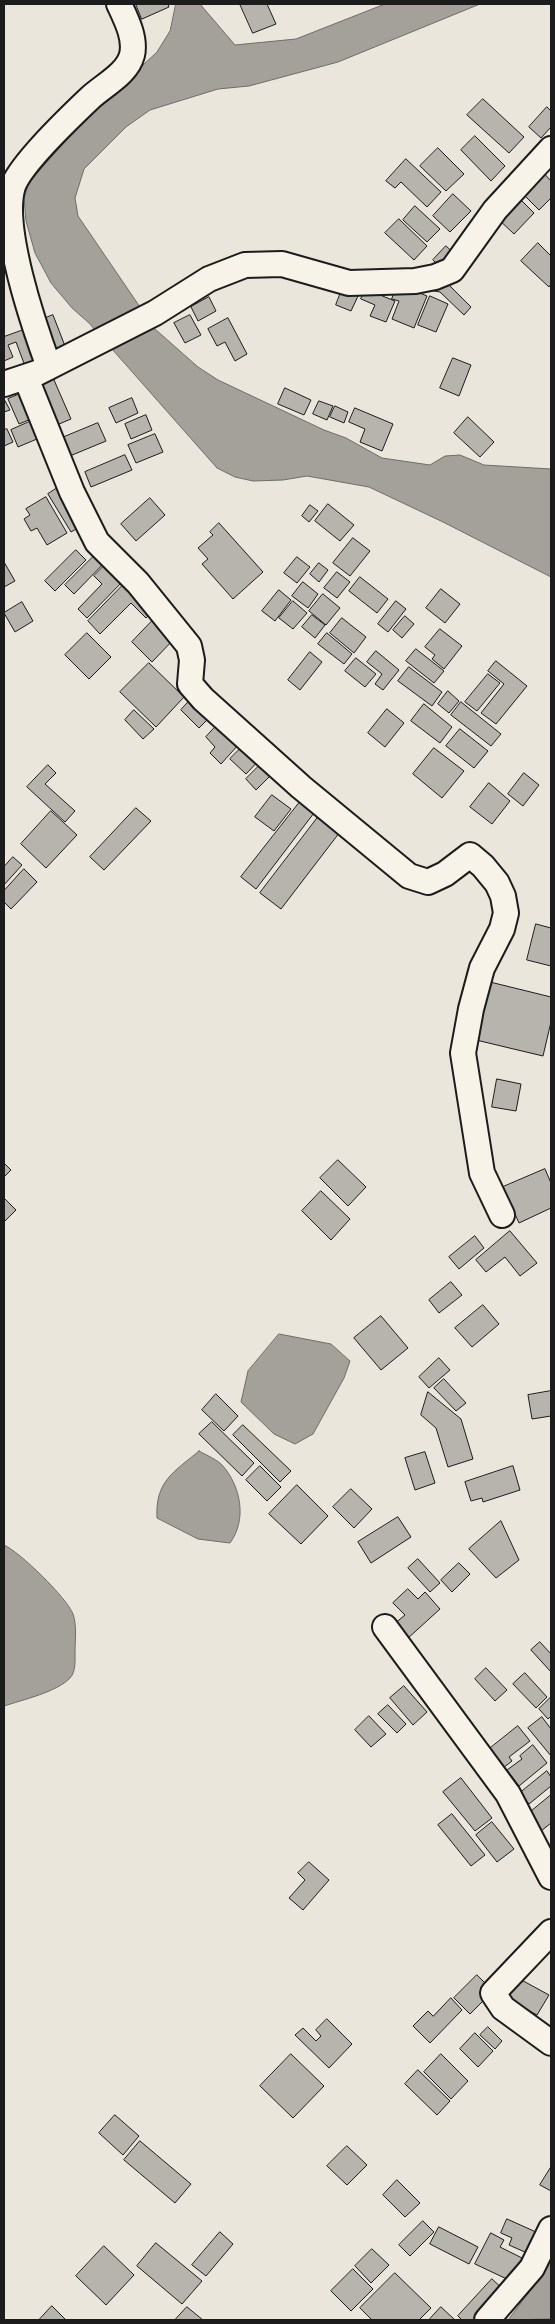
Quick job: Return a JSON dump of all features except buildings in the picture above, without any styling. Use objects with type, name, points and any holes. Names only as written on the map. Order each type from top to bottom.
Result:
[{"type":"street","points":[[49,367],[24,287],[11,230],[10,202],[13,186],[26,165],[90,98],[122,72],[132,55],[129,26],[119,4]]},
{"type":"street","points":[[502,1215],[482,1173],[464,1054],[471,1009],[482,968],[502,929],[506,913],[503,896],[497,883],[483,866],[470,855],[445,874],[428,882],[409,876],[301,787],[203,699],[190,684],[192,660],[189,646],[138,583],[97,542],[53,448],[15,381],[49,367],[155,313],[210,278],[245,265],[282,264],[349,283],[415,281],[435,277],[452,270],[495,210],[551,149]]},
{"type":"street","points":[[385,1627],[508,1794],[551,1877]]},
{"type":"street","points":[[551,1932],[493,1993],[503,2008],[551,2044]]},
{"type":"street","points":[[487,2320],[532,2268],[551,2229]]},
{"type":"shaded area","points":[[176,4],[200,4],[235,45],[296,39],[385,4],[480,4],[338,62],[249,86],[218,89],[150,110],[126,127],[84,169],[75,198],[78,216],[155,329],[198,367],[218,380],[324,430],[346,438],[382,458],[430,465],[445,456],[460,455],[484,465],[551,469],[551,577],[369,487],[307,476],[283,480],[253,481],[235,477],[217,468],[89,323],[72,308],[51,283],[35,253],[26,221],[24,198],[29,182],[85,119],[157,52],[170,31]]},
{"type":"shaded area","points":[[279,1334],[331,1344],[350,1361],[344,1378],[313,1434],[295,1444],[274,1434],[241,1402],[248,1371]]},
{"type":"shaded area","points":[[199,1451],[223,1466],[229,1474],[238,1494],[240,1504],[239,1524],[230,1543],[198,1539],[157,1518],[159,1495],[168,1478]]},
{"type":"shaded area","points":[[4,1545],[21,1556],[62,1597],[73,1614],[76,1633],[75,1666],[70,1678],[48,1691],[4,1706]]},
{"type":"shaded area","points":[[551,2260],[551,2319],[508,2320],[548,2267]]}]
